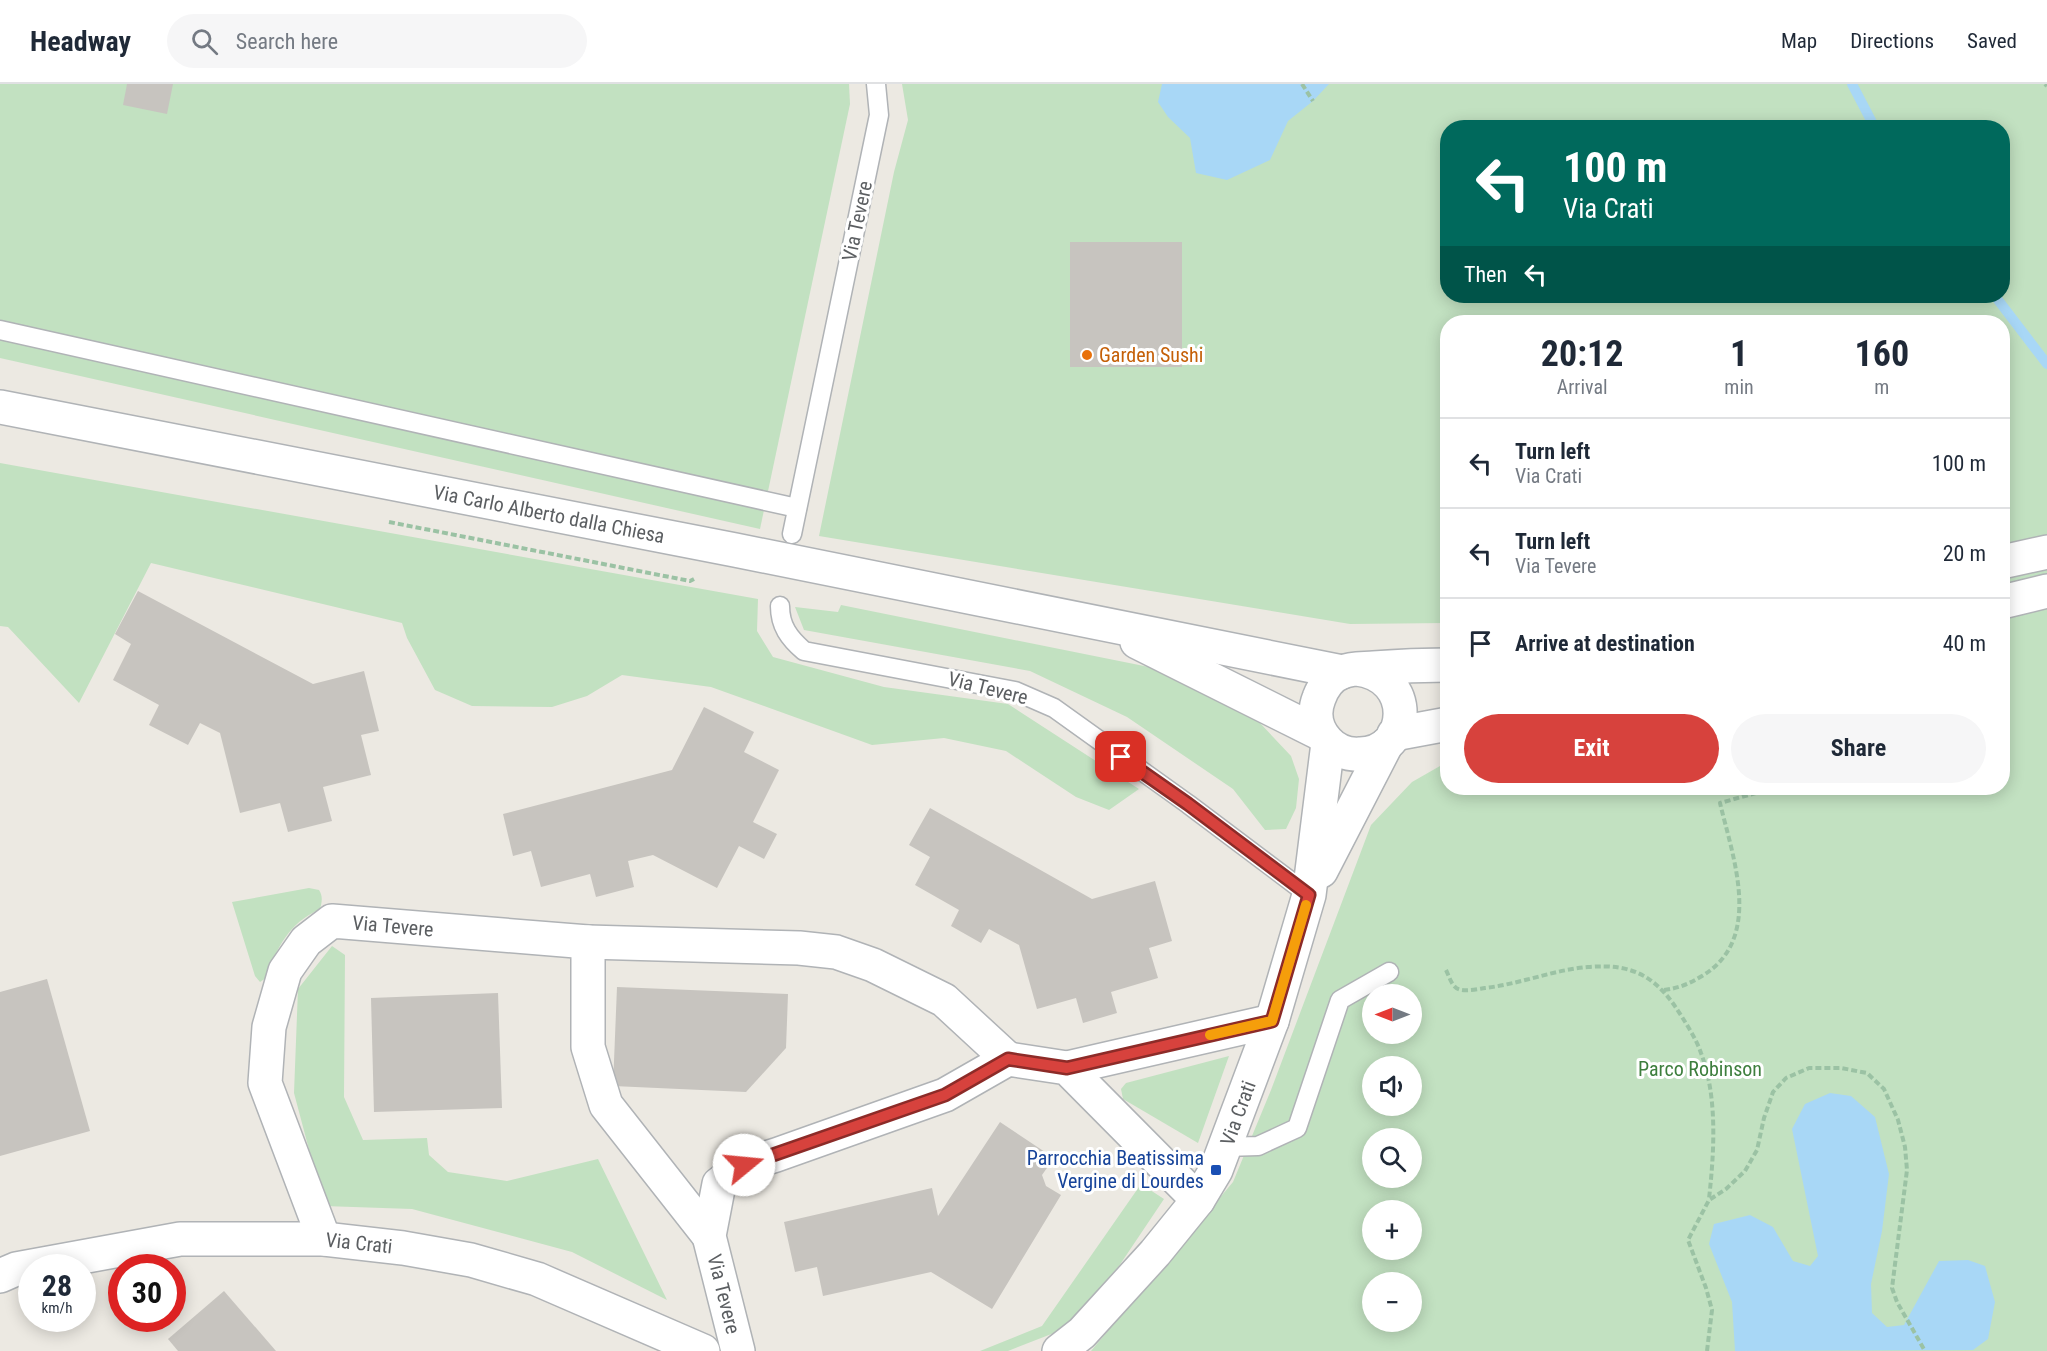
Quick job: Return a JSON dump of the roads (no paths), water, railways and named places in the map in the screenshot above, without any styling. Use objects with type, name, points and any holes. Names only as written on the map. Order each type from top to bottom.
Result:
[{"type":"street","name":"Via Carlo Alberto dalla Chiesa","points":[[0,407],[1350,671]]},
{"type":"street","points":[[2010,560],[2047,552]]},
{"type":"street","points":[[2010,600],[2047,591]]},
{"type":"street","name":"Via Carlo Alberto dalla Chiesa","points":[[1098,622],[1325,738]]},
{"type":"street","points":[[1350,671],[1369,670],[1382,676],[1398,697],[1400,709],[1399,722],[1390,739],[1375,752],[1351,754],[1339,750],[1325,738],[1316,720],[1318,698],[1330,680],[1350,671],[1440,665]]},
{"type":"street","points":[[1390,739],[1440,726]]},
{"type":"street","name":"Via Crati","points":[[1059,1351],[1082,1334],[1198,1200],[1226,1148],[1272,1021],[1309,895],[1325,738]]},
{"type":"street","name":"Via Crati","points":[[1309,895],[1390,739]]},
{"type":"street","name":"Via Tevere","points":[[324,1239],[265,1083],[269,1027],[285,971],[306,941],[332,921],[588,942],[799,948],[836,952],[873,965],[944,1000],[1008,1059],[945,1095],[744,1165],[719,1184],[709,1236]]},
{"type":"street","name":"Via Tevere","points":[[588,942],[588,1047],[606,1105],[709,1236],[738,1351]]},
{"type":"street","points":[[1008,1059],[1067,1068],[1272,1021]]},
{"type":"street","points":[[1067,1068],[1198,1200]]},
{"type":"street","name":"Via Crati","points":[[0,1276],[16,1269],[180,1239],[324,1239],[403,1248],[471,1260],[537,1280],[703,1351]]},
{"type":"lane","name":"Via Tevere","points":[[792,534],[879,115],[872,85]]},
{"type":"lane","points":[[0,330],[798,508]]},
{"type":"lane","name":"Via Tevere","points":[[780,606],[780,618],[789,638],[804,651],[1015,691],[1054,708],[1188,804],[1309,895]]},
{"type":"lane","points":[[1226,1148],[1258,1146],[1297,1128],[1340,1000],[1389,972]]},
{"type":"water","points":[[1162,84],[1329,84],[1313,101],[1288,121],[1270,160],[1227,180],[1196,173],[1190,138],[1168,117],[1158,102]]},
{"type":"water","points":[[1830,1093],[1851,1096],[1875,1117],[1889,1174],[1882,1231],[1871,1284],[1872,1313],[1887,1327],[1904,1325],[1939,1261],[1968,1260],[1985,1266],[1995,1302],[1988,1339],[1973,1350],[1735,1351],[1732,1302],[1709,1244],[1714,1224],[1750,1215],[1773,1227],[1793,1261],[1810,1266],[1818,1256],[1792,1129],[1805,1104]]},
{"type":"waterway","points":[[1852,84],[1871,120]]},
{"type":"waterway","points":[[2000,303],[2010,315]]},
{"type":"waterway","points":[[2010,316],[2047,364]]},
{"type":"place","name":"Garden Sushi","points":[[1087,355]]},
{"type":"place","name":"Parrocchia Beatissima Vergine di Lourdes","points":[[1216,1170]]},
{"type":"park label","name":"Parco Robinson","points":[[1700,1069]]}]
